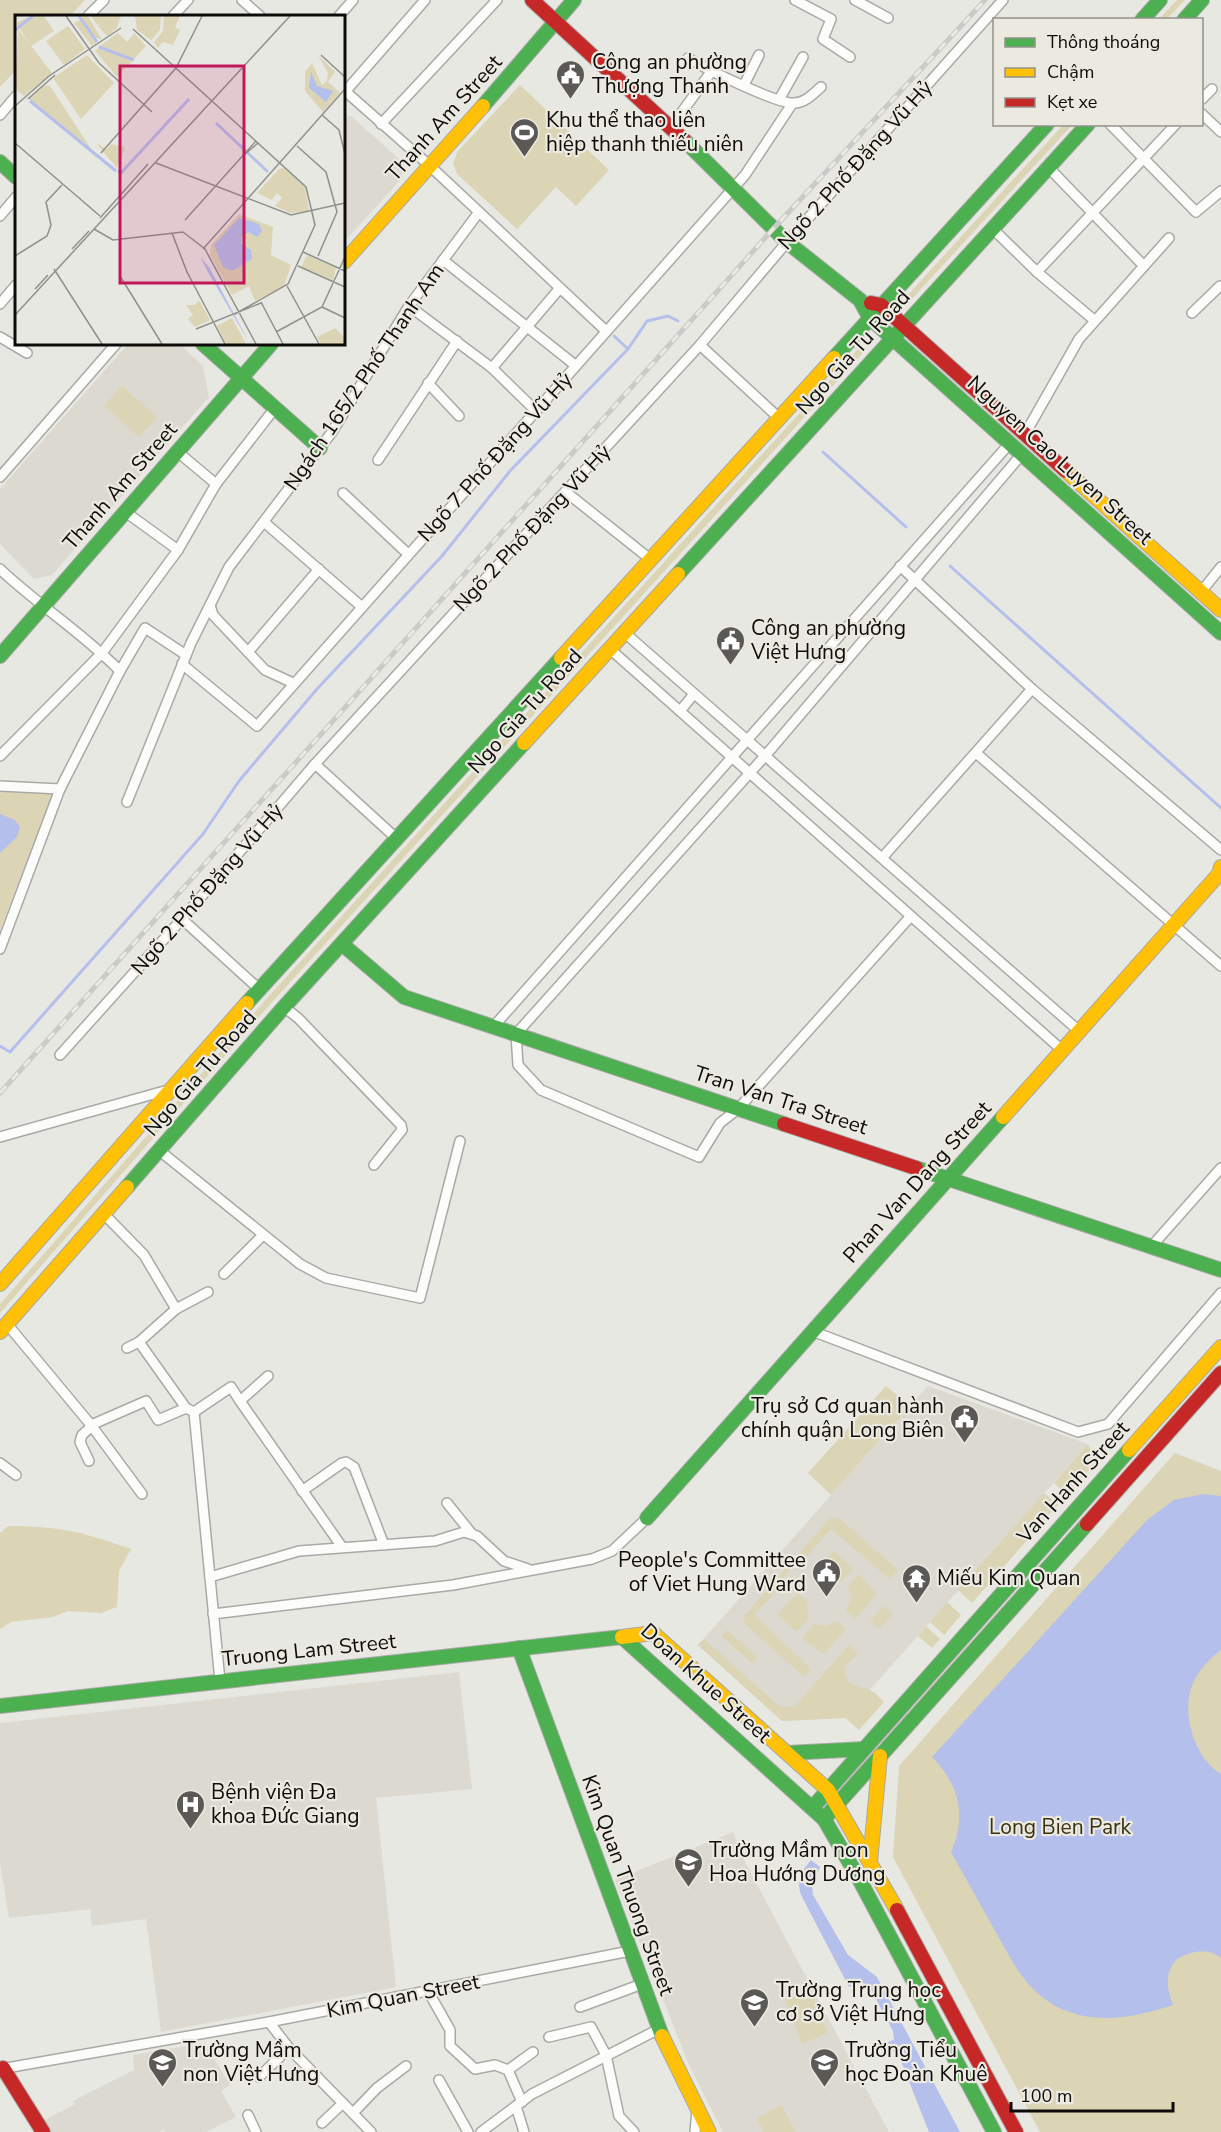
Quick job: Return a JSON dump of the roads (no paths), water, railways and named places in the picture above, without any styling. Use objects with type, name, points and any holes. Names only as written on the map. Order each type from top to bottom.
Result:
[{"type":"street","points":[[89,15],[104,0]]},
{"type":"street","points":[[174,15],[188,0]]},
{"type":"street","points":[[242,0],[257,15]]},
{"type":"street","points":[[340,15],[354,0]]},
{"type":"street","points":[[345,90],[425,0]]},
{"type":"street","points":[[381,124],[497,0]]},
{"type":"street","points":[[532,0],[671,127],[787,242],[860,300],[881,305]]},
{"type":"street","name":"Thanh Am Street","points":[[345,261],[557,23],[574,0]]},
{"type":"street","points":[[795,0],[831,19],[823,39],[850,57]]},
{"type":"street","points":[[855,0],[888,18]]},
{"type":"street","name":"Ngõ 2 Phố Đặng Vũ Hỷ","points":[[60,1055],[182,919],[315,764],[699,345],[787,242],[1003,0]]},
{"type":"street","points":[[1145,18],[1160,0]]},
{"type":"street","points":[[1186,18],[1202,0]]},
{"type":"street","points":[[744,85],[759,55]]},
{"type":"street","points":[[780,98],[803,57]]},
{"type":"street","points":[[688,58],[711,72],[792,104],[808,99],[821,87]]},
{"type":"street","points":[[671,127],[711,72]]},
{"type":"street","points":[[1203,98],[1212,88]]},
{"type":"street","points":[[345,92],[430,166],[606,331]]},
{"type":"street","points":[[0,115],[15,97]]},
{"type":"street","name":"Ngõ 7 Phố Đặng Vũ Hỷ","points":[[184,660],[257,726],[745,175],[792,104]]},
{"type":"street","points":[[1203,115],[1221,132]]},
{"type":"street","name":"Ngo Gia Tu Road","points":[[0,1284],[259,989],[1045,126]]},
{"type":"street","name":"Ngo Gia Tu Road","points":[[3,1328],[284,1007],[1086,126]]},
{"type":"street","points":[[1112,126],[1196,212],[1220,194]]},
{"type":"street","points":[[1037,272],[1174,126]]},
{"type":"street","points":[[0,162],[15,176]]},
{"type":"street","points":[[1049,168],[1144,266]]},
{"type":"street","points":[[0,216],[15,198]]},
{"type":"street","name":"Ngách 165/2 Phố Thanh Am","points":[[127,802],[184,660],[229,567],[320,448],[409,306],[479,212]]},
{"type":"street","points":[[993,229],[1037,272],[1094,320]]},
{"type":"street","points":[[1025,434],[1070,352],[1094,320],[1169,238]]},
{"type":"street","points":[[443,260],[528,325],[575,365]]},
{"type":"street","points":[[0,304],[15,286]]},
{"type":"street","points":[[1192,313],[1220,286]]},
{"type":"street","points":[[492,368],[560,288]]},
{"type":"street","name":"Nguyen Cao Luyen Street","points":[[860,300],[870,318],[1221,633]]},
{"type":"street","name":"Nguyen Cao Luyen Street","points":[[881,305],[1221,610]]},
{"type":"street","points":[[409,306],[492,368],[535,410]]},
{"type":"street","points":[[0,337],[27,353]]},
{"type":"street","points":[[378,460],[457,341]]},
{"type":"street","points":[[0,477],[115,345]]},
{"type":"street","points":[[204,345],[320,448]]},
{"type":"street","name":"Thanh Am Street","points":[[0,656],[127,513],[240,377],[270,345]]},
{"type":"street","points":[[699,345],[779,418]]},
{"type":"street","points":[[428,383],[459,416]]},
{"type":"street","points":[[0,756],[102,653],[178,550],[216,484],[275,408]]},
{"type":"street","points":[[494,1026],[1010,443]]},
{"type":"street","points":[[179,453],[216,484]]},
{"type":"street","points":[[912,916],[738,1108],[720,1123],[699,1157],[541,1090],[518,1065],[516,1034],[765,756],[1022,454]]},
{"type":"street","points":[[566,492],[650,559]]},
{"type":"street","points":[[343,493],[408,554]]},
{"type":"street","points":[[127,513],[178,550]]},
{"type":"street","points":[[264,522],[362,606]]},
{"type":"street","points":[[900,566],[1032,689],[1221,850]]},
{"type":"street","points":[[1201,592],[1221,567]]},
{"type":"street","points":[[248,652],[319,569]]},
{"type":"street","points":[[1,572],[120,670]]},
{"type":"street","points":[[210,605],[213,615],[265,670],[293,683]]},
{"type":"street","points":[[0,950],[60,789],[120,670],[145,628],[184,660]]},
{"type":"street","points":[[625,633],[1079,1031]]},
{"type":"street","points":[[610,649],[1062,1050]]},
{"type":"street","points":[[882,858],[1032,689]]},
{"type":"street","points":[[680,711],[694,694]]},
{"type":"street","points":[[976,753],[1221,966]]},
{"type":"street","points":[[315,764],[396,838]]},
{"type":"street","points":[[0,786],[60,789]]},
{"type":"street","name":"Phan Van Dang Street","points":[[647,1518],[1220,871]]},
{"type":"street","points":[[182,919],[259,989]]},
{"type":"street","name":"Tran Van Tra Street","points":[[342,944],[404,996],[1221,1270]]},
{"type":"street","points":[[284,1007],[374,1096],[402,1128],[374,1165]]},
{"type":"street","points":[[0,1137],[172,1089]]},
{"type":"street","points":[[160,1151],[300,1264],[326,1278],[420,1298],[460,1141]]},
{"type":"street","points":[[1151,1247],[1221,1168]]},
{"type":"street","points":[[104,1214],[144,1255],[176,1309]]},
{"type":"street","points":[[224,1274],[263,1235]]},
{"type":"street","points":[[127,1348],[139,1342],[176,1309],[208,1292]]},
{"type":"street","points":[[812,1331],[1078,1432],[1108,1424],[1221,1293]]},
{"type":"street","points":[[3,1328],[92,1426],[142,1494]]},
{"type":"street","points":[[139,1342],[190,1410],[220,1681]]},
{"type":"street","name":"Van Hanh Street","points":[[813,1806],[1221,1347]]},
{"type":"street","name":"Van Hanh Street","points":[[824,1819],[1221,1373]]},
{"type":"street","points":[[240,1401],[268,1376]]},
{"type":"street","points":[[89,1461],[80,1442],[82,1435],[92,1426],[146,1401],[158,1420],[190,1410],[231,1387],[342,1547]]},
{"type":"street","points":[[0,1463],[16,1475]]},
{"type":"street","points":[[302,1491],[342,1463],[350,1464],[354,1467],[384,1545]]},
{"type":"street","points":[[447,1503],[472,1534],[504,1561],[531,1570]]},
{"type":"street","points":[[213,1614],[447,1586],[607,1554],[647,1518]]},
{"type":"street","points":[[210,1577],[298,1551],[435,1541],[464,1532],[472,1534]]},
{"type":"street","name":"Doan Khue Street","points":[[622,1637],[653,1633],[828,1790],[870,1862],[1016,2132]]},
{"type":"street","name":"Truong Lam Street","points":[[0,1706],[622,1637]]},
{"type":"street","name":"Doan Khue Street","points":[[622,1637],[813,1806],[824,1819],[858,1877],[993,2132]]},
{"type":"street","name":"Kim Quan Thuong Street","points":[[519,1648],[659,2029],[709,2132]]},
{"type":"street","points":[[787,1753],[864,1749]]},
{"type":"street","points":[[870,1862],[880,1756]]},
{"type":"street","name":"Kim Quan Street","points":[[2,2068],[269,2022],[630,1951]]},
{"type":"street","points":[[580,2007],[642,1984]]},
{"type":"street","points":[[428,1991],[450,2030],[450,2046],[475,2069],[495,2065],[508,2070]]},
{"type":"street","points":[[269,2022],[289,2048],[371,2132]]},
{"type":"street","points":[[549,2037],[591,2027],[606,2055],[618,2116],[634,2132]]},
{"type":"street","points":[[481,2132],[519,2104],[606,2055],[659,2029]]},
{"type":"street","points":[[259,2077],[289,2048]]},
{"type":"street","points":[[508,2070],[533,2052]]},
{"type":"street","points":[[353,2113],[377,2088],[406,2066]]},
{"type":"street","points":[[2,2068],[43,2132]]},
{"type":"street","points":[[508,2070],[519,2104],[524,2132]]},
{"type":"street","points":[[439,2080],[468,2132]]},
{"type":"street","points":[[322,2123],[343,2103]]},
{"type":"street","points":[[695,2132],[698,2109]]},
{"type":"street","points":[[248,2115],[256,2132]]},
{"type":"water","points":[[0,814],[15,820],[20,827],[17,837],[0,853]]},
{"type":"water","name":"Long Bien Park","points":[[1203,1494],[1221,1496],[1221,1650],[1197,1676],[1189,1697],[1188,1709],[1189,1722],[1197,1747],[1212,1767],[1221,1774],[1221,1958],[1210,1952],[1198,1951],[1176,1960],[1168,1976],[1169,1993],[1173,2005],[1126,2017],[1082,2016],[1063,2009],[1044,1998],[1027,1982],[1012,1961],[951,1852],[959,1826],[958,1801],[949,1778],[932,1757],[1147,1520],[1174,1500]]},
{"type":"water","points":[[811,1860],[820,1867],[812,1886],[813,1895],[848,1955],[877,1977],[960,2132],[929,2132],[899,2056],[895,2052],[880,2049],[881,2044],[894,2040],[893,2031],[869,1986],[863,1983],[849,1987],[801,1895],[800,1876]]},
{"type":"waterway","points":[[0,1046],[10,1052],[203,834],[239,781],[317,689],[442,556],[510,471],[628,349],[647,321],[668,316],[678,321]]},
{"type":"waterway","points":[[614,336],[628,349]]},
{"type":"waterway","points":[[823,452],[906,527]]},
{"type":"waterway","points":[[950,566],[1221,808]]},
{"type":"railway","points":[[0,1093],[773,229],[985,0]]},
{"type":"place","name":"Công an phường Thượng Thanh","points":[[571,100]]},
{"type":"place","name":"Khu thể thao liên hiệp thanh thiếu niên","points":[[525,158]]},
{"type":"place","name":"Công an phường Việt Hưng","points":[[730,666]]},
{"type":"place","name":"Trụ sở Cơ quan hành chính quận Long Biên","points":[[965,1444]]},
{"type":"place","name":"People's Committee of Viet Hung Ward","points":[[827,1598]]},
{"type":"place","name":"Miếu Kim Quan","points":[[916,1604]]},
{"type":"place","name":"Bệnh viện Đa khoa Đức Giang","points":[[190,1830]]},
{"type":"place","name":"Trường Mầm non Hoa Hướng Dương","points":[[688,1888]]},
{"type":"place","name":"Trường Trung học cơ sở Việt Hưng","points":[[755,2028]]},
{"type":"place","name":"Trường Mầm non Việt Hưng","points":[[162,2088]]},
{"type":"place","name":"Trường Tiểu học Đoàn Khuê","points":[[824,2088]]}]
